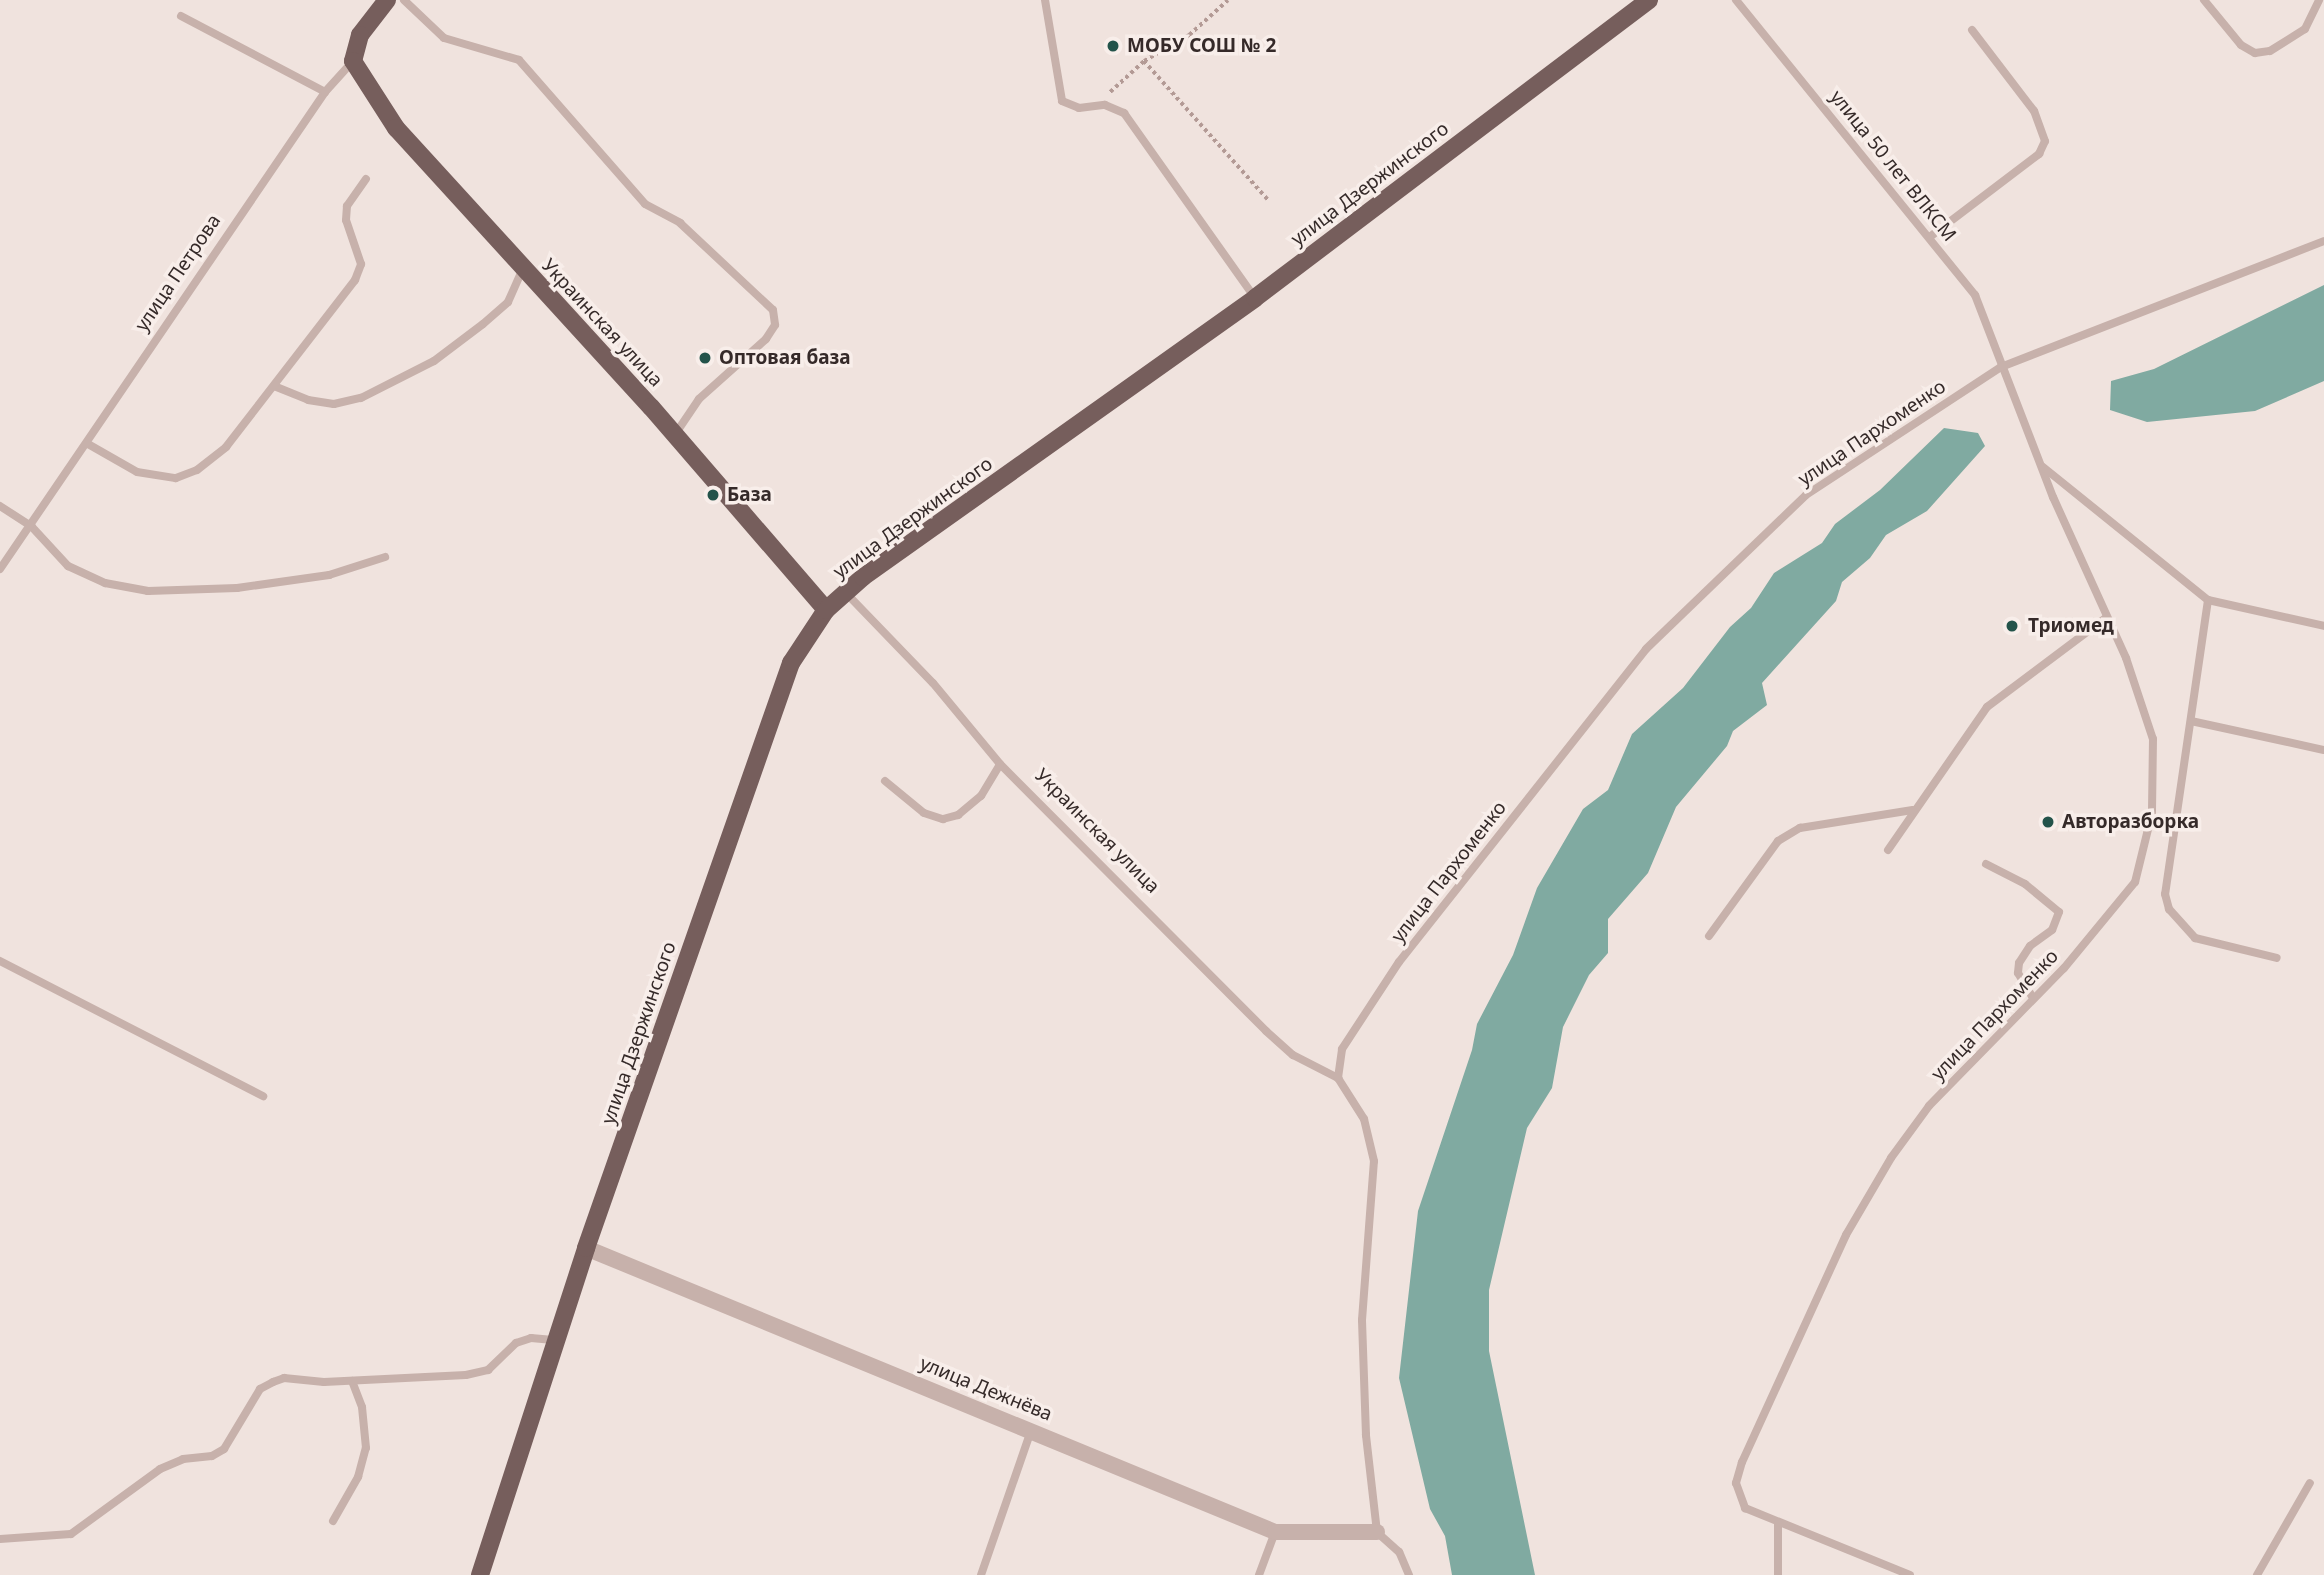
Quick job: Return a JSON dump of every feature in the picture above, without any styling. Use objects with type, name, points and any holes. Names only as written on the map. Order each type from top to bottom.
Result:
[{"type":"main road","name":"улица Петрова","points":[[353,61],[360,35],[387,0]]},
{"type":"main road","name":"улица Дзержинского","points":[[480,1575],[586,1248],[791,663],[826,610],[844,591],[1255,298],[1648,0]]},
{"type":"main road","name":"Украинская улица","points":[[353,61],[396,128],[674,436],[826,610]]},
{"type":"street","name":"улица Дежнёва","points":[[586,1248],[1275,1532],[1377,1532]]},
{"type":"lane","points":[[404,0],[444,38],[519,60],[645,204],[680,223],[773,310],[775,325],[766,339],[699,398],[674,436]]},
{"type":"lane","points":[[1045,0],[1062,100],[1079,108],[1105,105],[1124,113],[1255,298]]},
{"type":"lane","name":"улица 50 лет ВЛКСМ","points":[[1736,0],[1931,236],[1975,295],[2001,367]]},
{"type":"lane","points":[[2204,0],[2241,45],[2255,53],[2270,51],[2305,29],[2319,0]]},
{"type":"lane","points":[[181,16],[325,92]]},
{"type":"lane","points":[[1931,236],[2039,154],[2045,141],[2034,111],[1972,30]]},
{"type":"lane","name":"улица Петрова","points":[[0,569],[32,527],[325,92],[353,61]]},
{"type":"lane","points":[[88,444],[136,472],[176,478],[197,470],[226,447],[355,280],[361,264],[346,220],[347,206],[366,179]]},
{"type":"lane","name":"улица Пархоменко","points":[[1338,1078],[1342,1049],[1399,962],[1646,649],[1806,495],[2001,367],[2324,241]]},
{"type":"lane","points":[[274,386],[308,400],[334,404],[361,398],[434,361],[483,324],[508,302],[523,268]]},
{"type":"lane","name":"улица Пархоменко","points":[[1910,1575],[1778,1524],[1745,1508],[1736,1483],[1784,1367],[1846,1235],[1891,1158],[1929,1106],[2033,998],[2135,882],[2145,852],[2156,777],[2153,739],[2107,617],[2001,367]]},
{"type":"lane","points":[[2041,466],[2208,600],[2324,626]]},
{"type":"lane","points":[[0,506],[32,527],[68,566],[105,583],[148,591],[237,588],[329,575],[385,557]]},
{"type":"lane","name":"Украинская улица","points":[[844,591],[933,683],[1000,764],[1266,1031],[1293,1055],[1338,1078]]},
{"type":"lane","points":[[2208,600],[2165,894],[2169,909],[2195,938],[2277,958]]},
{"type":"lane","points":[[1888,850],[1913,810],[1987,707],[2107,617]]},
{"type":"lane","points":[[2191,721],[2324,750]]},
{"type":"lane","points":[[885,781],[924,813],[943,819],[958,815],[981,796],[1000,764]]},
{"type":"lane","points":[[1709,936],[1778,841],[1800,828],[1913,810]]},
{"type":"lane","points":[[1986,864],[2025,884],[2059,912],[2052,930],[2030,946],[2019,963],[2018,973],[2033,998]]},
{"type":"lane","points":[[0,961],[263,1096]]},
{"type":"lane","points":[[1338,1078],[1364,1119],[1374,1161],[1362,1320],[1366,1435],[1377,1532],[1399,1552],[1409,1575]]},
{"type":"lane","points":[[0,1539],[71,1534],[160,1469],[183,1459],[212,1456],[224,1448],[260,1389],[284,1378],[352,1381],[466,1375],[488,1370],[516,1343],[531,1338],[556,1340]]},
{"type":"lane","points":[[333,1521],[358,1477],[366,1448],[362,1407],[352,1381]]},
{"type":"lane","points":[[981,1575],[1031,1431]]},
{"type":"lane","points":[[2257,1575],[2310,1482]]},
{"type":"lane","points":[[1778,1524],[1778,1575]]},
{"type":"lane","points":[[1259,1575],[1275,1532]]},
{"type":"path","points":[[1105,105],[1115,82],[1144,61],[1189,35],[1228,0]]},
{"type":"path","points":[[1144,61],[1269,201]]},
{"type":"water","points":[[2324,285],[2324,381],[2255,411],[2147,422],[2110,410],[2111,381],[2154,369]]},
{"type":"water","points":[[1944,428],[1978,433],[1985,446],[1927,511],[1886,535],[1870,558],[1842,582],[1836,601],[1762,683],[1767,705],[1733,731],[1727,746],[1676,807],[1648,873],[1608,919],[1608,953],[1589,975],[1563,1027],[1552,1088],[1527,1128],[1489,1290],[1489,1351],[1535,1575],[1452,1575],[1445,1536],[1430,1509],[1399,1378],[1418,1211],[1472,1050],[1477,1024],[1513,955],[1537,888],[1583,809],[1608,790],[1632,734],[1683,688],[1730,627],[1751,608],[1774,573],[1822,543],[1835,524],[1880,490]]},
{"type":"place","name":"МОБУ СОШ № 2","points":[[1113,46]]},
{"type":"place","name":"Оптовая база","points":[[705,358]]},
{"type":"place","name":"База","points":[[713,495]]},
{"type":"place","name":"Триомед","points":[[2012,626]]},
{"type":"place","name":"Авторазборка","points":[[2048,822]]}]
